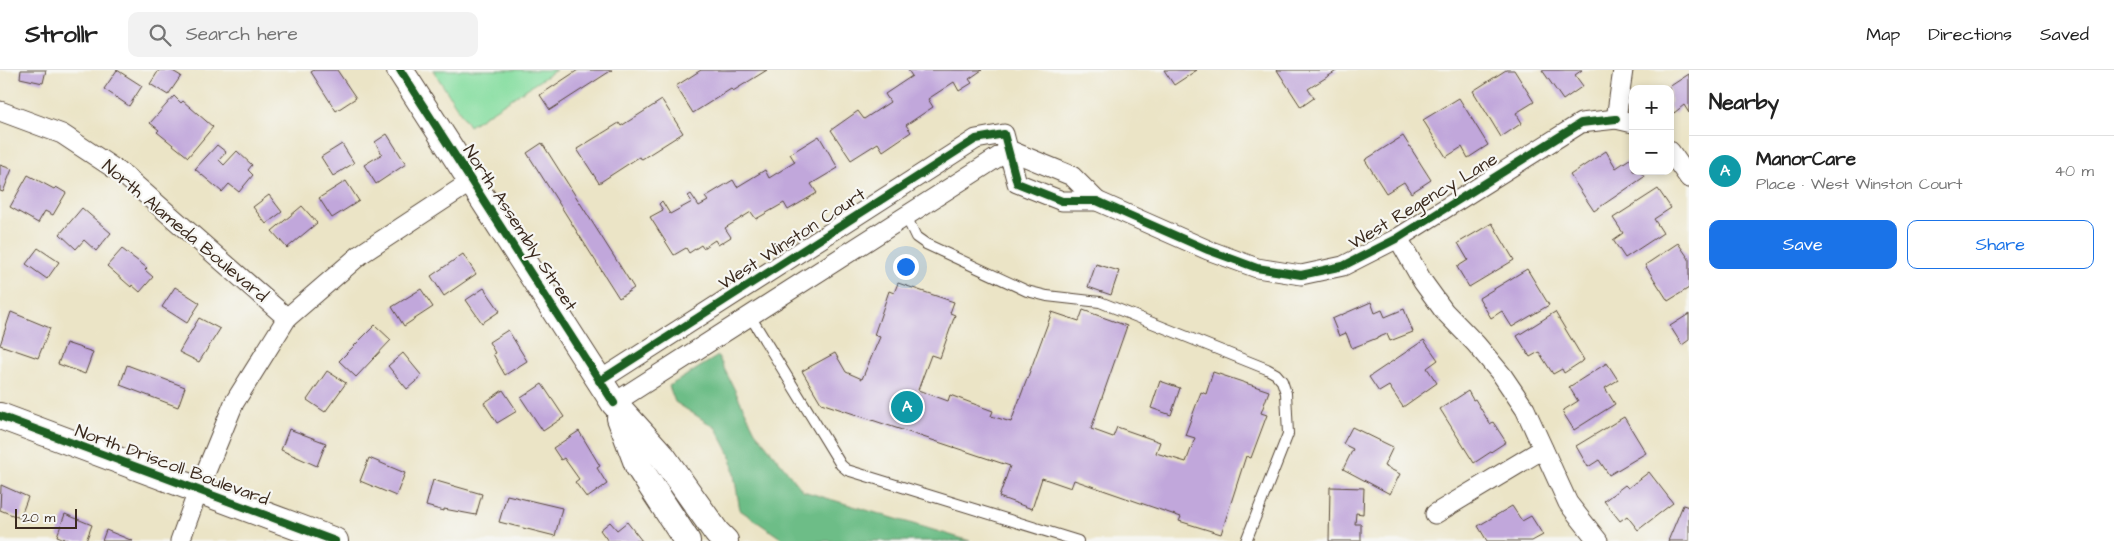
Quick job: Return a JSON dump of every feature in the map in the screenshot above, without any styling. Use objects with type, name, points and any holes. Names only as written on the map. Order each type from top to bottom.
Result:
[{"type":"main road","name":"North Assembly Street","points":[[400,70],[614,403],[663,457],[721,538]]},
{"type":"main road","name":"North Assembly Street","points":[[614,403],[638,466],[687,541]]},
{"type":"main road","name":"North Driscoll Boulevard","points":[[0,416],[198,492],[335,541]]},
{"type":"street","points":[[1623,70],[1624,121]]},
{"type":"street","name":"North Alameda Boulevard","points":[[0,111],[62,134],[124,175],[287,318]]},
{"type":"street","name":"West Regency Lane","points":[[1097,201],[1208,250],[1257,268],[1301,275],[1343,266],[1398,238],[1581,124],[1624,121]]},
{"type":"street","name":"West Winston Court","points":[[599,381],[976,139],[1007,142]]},
{"type":"street","points":[[1007,142],[1018,183],[1062,201],[1097,201]]},
{"type":"street","points":[[1007,142],[1072,176],[1097,201]]},
{"type":"street","points":[[614,403],[906,216],[1007,142]]},
{"type":"street","points":[[1674,157],[1689,178]]},
{"type":"street","points":[[180,541],[234,403],[287,318],[361,254],[472,181]]},
{"type":"street","name":"West Winston Court","points":[[892,193],[906,216]]},
{"type":"street","points":[[1398,238],[1422,282],[1444,311],[1476,344],[1502,375],[1525,409],[1568,503],[1598,541]]},
{"type":"street","name":"West Winston Court","points":[[739,291],[750,316]]},
{"type":"street","points":[[1435,514],[1543,449]]},
{"type":"lane","points":[[906,216],[916,237],[926,244],[1027,290],[1047,296],[1100,302],[1276,374],[1282,381],[1286,392],[1288,434],[1246,541]]},
{"type":"lane","points":[[750,316],[841,465],[847,470],[1078,541]]},
{"type":"green space","points":[[433,70],[556,70],[469,126]]},
{"type":"green space","points":[[718,356],[755,431],[803,491],[970,541],[785,541],[740,510],[731,457],[716,428],[675,402],[669,386]]},
{"type":"building","points":[[21,70],[46,70],[43,83],[20,78]]},
{"type":"building","points":[[117,70],[142,86],[129,106],[104,89]]},
{"type":"building","points":[[159,70],[171,70],[181,76],[168,95],[150,84]]},
{"type":"building","points":[[314,70],[337,70],[356,98],[336,111],[311,72]]},
{"type":"building","points":[[578,70],[612,70],[550,110],[540,95]]},
{"type":"building","points":[[701,70],[767,70],[733,91],[731,89],[693,113],[676,86]]},
{"type":"building","points":[[908,70],[982,70],[969,79],[972,83],[959,91],[954,82],[928,99],[933,107],[906,125],[911,132],[883,151],[878,143],[851,160],[831,130],[858,111],[864,119],[890,102],[885,94],[912,76]]},
{"type":"building","points":[[1164,70],[1197,70],[1174,85]]},
{"type":"building","points":[[1277,70],[1338,70],[1308,89],[1314,98],[1301,107]]},
{"type":"building","points":[[1506,70],[1514,70],[1534,102],[1516,113],[1522,123],[1501,137],[1473,91]]},
{"type":"building","points":[[1542,70],[1582,70],[1575,75],[1583,86],[1563,100]]},
{"type":"building","points":[[1689,74],[1689,113],[1684,105],[1674,113],[1674,85],[1672,85]]},
{"type":"building","points":[[174,96],[181,103],[183,101],[213,127],[188,157],[157,132],[159,130],[150,123]]},
{"type":"building","points":[[1459,98],[1488,145],[1468,158],[1462,147],[1446,157],[1423,120]]},
{"type":"building","points":[[662,100],[683,133],[642,159],[639,157],[599,183],[577,149],[619,123],[621,126]]},
{"type":"building","points":[[387,134],[406,164],[376,184],[364,165],[382,154],[375,142]]},
{"type":"building","points":[[819,136],[838,168],[811,184],[817,193],[788,210],[784,203],[756,219],[751,212],[725,228],[731,237],[718,245],[715,240],[703,248],[701,245],[689,253],[686,248],[674,255],[650,217],[663,210],[659,204],[662,201],[670,214],[692,202],[688,196],[691,194],[699,206],[708,201],[705,197],[733,180],[737,187],[765,170],[769,178],[795,162],[790,154]]},
{"type":"building","points":[[1403,136],[1431,180],[1411,193],[1404,182],[1386,193],[1365,160]]},
{"type":"building","points":[[542,143],[634,288],[619,298],[527,153]]},
{"type":"building","points":[[342,144],[354,163],[333,176],[321,157]]},
{"type":"building","points":[[217,145],[226,152],[219,160],[224,165],[237,151],[252,165],[248,170],[253,175],[239,192],[229,184],[222,192],[195,169]]},
{"type":"building","points":[[1606,151],[1616,168],[1629,159],[1629,175],[1643,175],[1644,177],[1594,211],[1570,175]]},
{"type":"building","points":[[0,165],[12,169],[3,192],[0,191]]},
{"type":"building","points":[[28,175],[54,189],[56,187],[66,193],[53,215],[45,211],[38,223],[10,207]]},
{"type":"building","points":[[346,181],[359,201],[332,218],[319,198]]},
{"type":"building","points":[[1658,189],[1671,208],[1654,219],[1663,233],[1625,258],[1613,240],[1623,233],[1613,218]]},
{"type":"building","points":[[269,195],[282,212],[266,224],[253,207]]},
{"type":"building","points":[[302,206],[317,223],[287,248],[272,231]]},
{"type":"building","points":[[82,208],[111,233],[96,251],[84,240],[76,249],[60,234]]},
{"type":"building","points":[[1492,223],[1514,260],[1469,287],[1457,267],[1468,260],[1458,243]]},
{"type":"building","points":[[1678,243],[1689,259],[1689,288],[1668,301],[1645,265]]},
{"type":"building","points":[[38,248],[59,262],[47,279],[26,264]]},
{"type":"building","points":[[122,249],[147,268],[145,270],[153,277],[140,292],[132,285],[131,287],[107,266]]},
{"type":"building","points":[[463,254],[476,274],[444,296],[431,276]]},
{"type":"building","points":[[1096,264],[1119,271],[1111,295],[1088,287]]},
{"type":"building","points":[[1527,269],[1549,305],[1512,327],[1502,311],[1491,318],[1479,298]]},
{"type":"building","points":[[898,283],[954,302],[950,313],[955,315],[940,358],[931,355],[918,390],[948,401],[950,395],[993,411],[991,416],[1011,422],[1052,312],[1079,321],[1083,310],[1127,326],[1091,429],[1113,437],[1117,427],[1160,442],[1156,453],[1186,462],[1195,438],[1185,435],[1201,392],[1206,394],[1213,372],[1269,391],[1261,413],[1267,415],[1251,458],[1246,456],[1221,534],[1179,521],[1181,517],[1074,480],[1071,488],[1042,478],[1032,509],[999,497],[1010,466],[821,403],[802,371],[835,353],[846,372],[862,379],[880,337],[874,335],[889,291],[894,293]]},
{"type":"building","points":[[175,287],[200,303],[187,323],[162,307]]},
{"type":"building","points":[[484,288],[500,311],[482,323],[466,300]]},
{"type":"building","points":[[421,289],[433,307],[404,326],[392,307]]},
{"type":"building","points":[[1371,302],[1375,313],[1382,310],[1385,317],[1404,309],[1413,332],[1390,341],[1387,334],[1352,348],[1346,333],[1339,336],[1332,319]]},
{"type":"building","points":[[11,312],[50,328],[38,358],[0,345]]},
{"type":"building","points":[[1555,312],[1584,360],[1564,373],[1562,369],[1553,374],[1539,352],[1530,357],[1517,336]]},
{"type":"building","points":[[1689,314],[1689,340],[1682,345],[1670,326]]},
{"type":"building","points":[[199,318],[220,329],[199,362],[179,352]]},
{"type":"building","points":[[375,325],[391,340],[356,377],[339,361]]},
{"type":"building","points":[[508,330],[527,361],[505,375],[493,354],[495,353],[489,342]]},
{"type":"building","points":[[1424,340],[1438,360],[1427,368],[1437,383],[1403,407],[1389,386],[1379,392],[1369,377]]},
{"type":"building","points":[[66,343],[93,352],[85,374],[58,364]]},
{"type":"building","points":[[403,353],[422,376],[407,389],[388,366]]},
{"type":"building","points":[[1607,363],[1618,380],[1605,388],[1615,404],[1574,430],[1562,411],[1578,401],[1569,387]]},
{"type":"building","points":[[127,365],[185,387],[178,407],[120,385]]},
{"type":"building","points":[[327,371],[346,383],[325,412],[307,400]]},
{"type":"building","points":[[1160,381],[1180,388],[1171,415],[1151,408]]},
{"type":"building","points":[[542,384],[564,417],[543,431],[521,398]]},
{"type":"building","points":[[503,390],[517,411],[497,423],[484,403]]},
{"type":"building","points":[[1468,391],[1490,424],[1493,422],[1506,442],[1474,463],[1440,409]]},
{"type":"building","points":[[1624,417],[1646,453],[1609,475],[1599,460],[1588,467],[1576,446]]},
{"type":"building","points":[[1352,427],[1393,447],[1384,466],[1400,474],[1390,494],[1343,469],[1353,449],[1343,444]]},
{"type":"building","points":[[289,429],[326,443],[317,466],[281,450]]},
{"type":"building","points":[[579,431],[600,466],[597,468],[607,484],[587,498],[575,482],[579,479],[564,458],[561,460],[553,448]]},
{"type":"building","points":[[369,458],[405,473],[396,496],[360,481]]},
{"type":"building","points":[[1649,472],[1673,503],[1638,530],[1627,516],[1620,521],[1604,501],[1625,485],[1628,488]]},
{"type":"building","points":[[433,480],[482,494],[476,515],[444,509],[444,511],[426,506]]},
{"type":"building","points":[[1,485],[28,497],[20,518],[0,510]]},
{"type":"building","points":[[1330,487],[1364,488],[1363,514],[1356,513],[1355,524],[1361,524],[1361,541],[1329,541]]},
{"type":"building","points":[[507,495],[562,508],[555,536],[499,522]]},
{"type":"building","points":[[1683,505],[1689,507],[1689,541],[1668,541]]},
{"type":"building","points":[[1512,506],[1522,521],[1531,516],[1543,535],[1532,541],[1487,541],[1478,526]]},
{"type":"building","points":[[65,514],[92,525],[86,541],[70,541],[57,536]]},
{"type":"building","points":[[610,522],[617,530],[627,522],[642,541],[608,541],[600,530]]},
{"type":"building","points":[[106,530],[133,541],[102,541]]},
{"type":"cycle path","points":[[400,70],[614,403]]},
{"type":"cycle path","points":[[599,381],[976,139],[1004,134],[1017,183],[1062,201],[1097,201],[1208,250],[1257,268],[1301,275],[1343,266],[1398,238],[1581,123],[1616,119]]},
{"type":"cycle path","points":[[0,416],[335,541]]},
{"type":"place","name":"ManorCare","points":[[907,407]]}]
